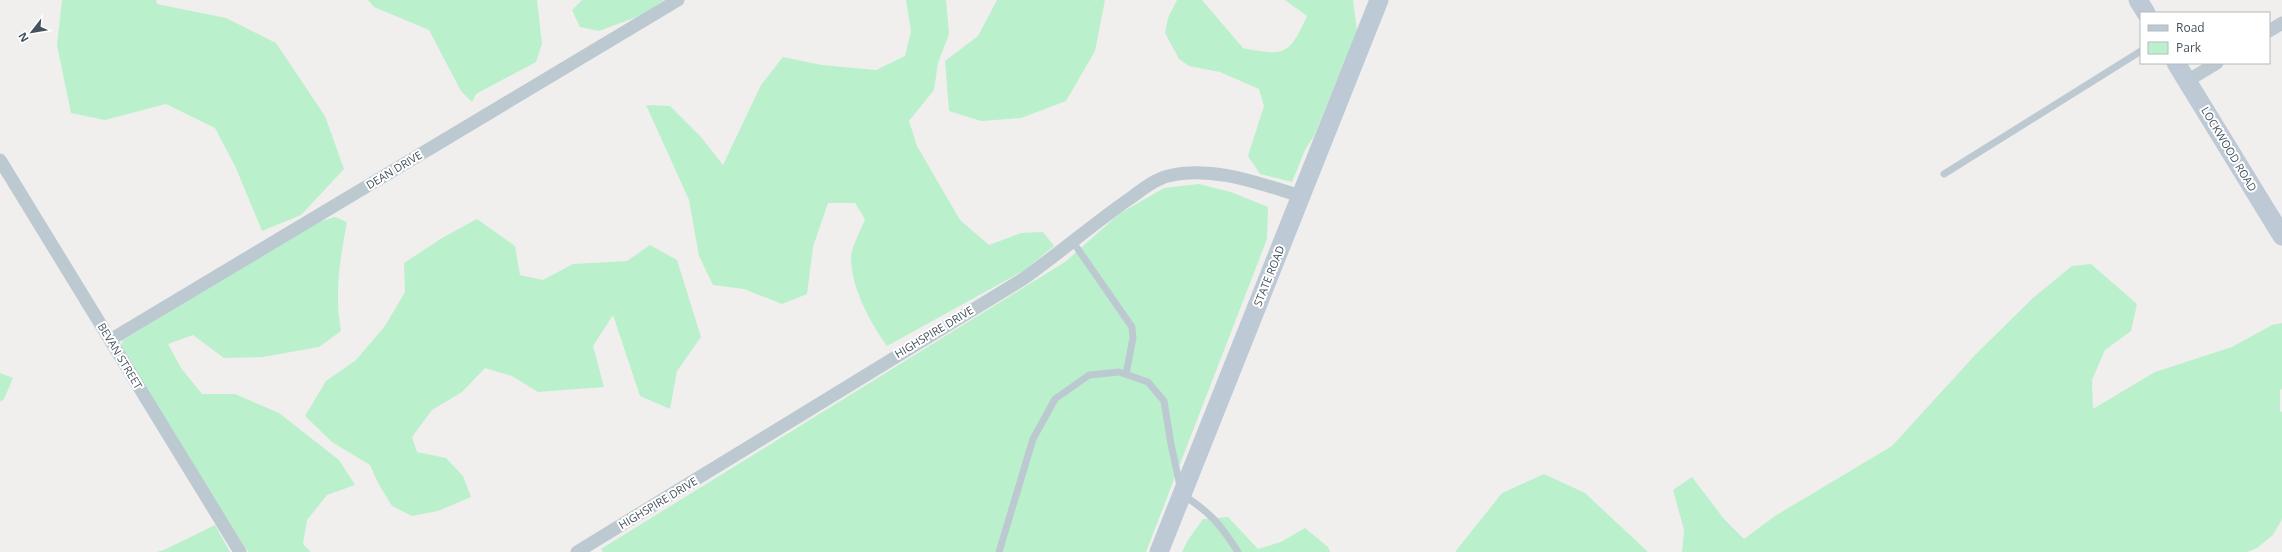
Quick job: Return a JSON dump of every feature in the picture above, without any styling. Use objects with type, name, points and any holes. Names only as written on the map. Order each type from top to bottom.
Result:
[{"type":"street","name":"DEAN DRIVE","points":[[110,340],[678,0]]},
{"type":"street","name":"STATE ROAD","points":[[1159,552],[1379,0]]},
{"type":"street","points":[[2138,0],[2145,12]]},
{"type":"street","points":[[2270,30],[2282,23]]},
{"type":"street","name":"LOCKWOOD ROAD","points":[[2177,64],[2282,236]]},
{"type":"street","points":[[2187,81],[2215,64]]},
{"type":"street","name":"BEVAN STREET","points":[[0,160],[240,552]]},
{"type":"street","name":"HIGHSPIRE DRIVE","points":[[577,552],[1023,279],[1073,242],[1109,212],[1159,178],[1169,175],[1211,174],[1249,180],[1302,196]]},
{"type":"lane","points":[[1944,174],[2140,51]]},
{"type":"lane","points":[[1073,242],[1120,307],[1132,327],[1133,338],[1126,374]]},
{"type":"lane","points":[[999,552],[1033,439],[1055,399],[1089,375],[1119,372],[1148,382],[1164,400],[1170,444],[1182,495],[1205,509],[1218,521],[1238,552]]},
{"type":"green space","points":[[62,0],[156,0],[157,4],[226,18],[276,43],[325,116],[344,169],[301,215],[262,231],[236,168],[215,128],[166,104],[105,120],[71,113],[57,45]]},
{"type":"green space","points":[[368,0],[537,0],[542,44],[536,62],[476,94],[472,102],[461,91],[429,30],[374,7]]},
{"type":"green space","points":[[582,0],[664,0],[642,15],[599,31],[580,27],[572,10]]},
{"type":"green space","points":[[906,0],[946,0],[949,34],[938,63],[934,90],[909,121],[917,146],[960,220],[989,245],[1021,233],[1043,232],[1054,246],[1025,270],[887,346],[868,315],[854,281],[851,253],[865,219],[855,203],[828,203],[813,247],[807,294],[782,304],[744,289],[713,285],[699,256],[689,200],[646,105],[670,106],[701,137],[723,165],[761,85],[783,57],[822,65],[876,70],[905,56],[911,31]]},
{"type":"green space","points":[[997,0],[1105,0],[1095,51],[1066,101],[1021,118],[981,121],[949,111],[945,61],[978,36]]},
{"type":"green space","points":[[1177,0],[1202,0],[1243,48],[1257,51],[1277,52],[1290,46],[1307,16],[1285,0],[1353,0],[1357,31],[1314,136],[1305,150],[1292,182],[1260,174],[1248,156],[1264,106],[1259,89],[1220,72],[1189,66],[1179,59],[1165,33],[1168,18]]},
{"type":"green space","points":[[1199,184],[1231,192],[1268,207],[1267,239],[1146,552],[603,552],[601,549],[1065,262],[1119,214],[1164,188]]},
{"type":"green space","points":[[335,217],[347,222],[340,263],[338,289],[341,331],[319,347],[263,357],[224,358],[193,335],[168,344],[181,368],[202,394],[235,394],[279,413],[339,460],[355,485],[327,495],[307,520],[303,544],[311,552],[248,552],[120,348],[123,340],[318,222]]},
{"type":"green space","points":[[477,219],[515,246],[520,275],[543,280],[573,264],[627,261],[650,245],[677,260],[701,337],[677,371],[670,409],[640,396],[613,315],[593,346],[604,387],[538,392],[512,376],[485,368],[462,392],[432,410],[412,437],[417,452],[446,458],[463,476],[471,497],[438,511],[412,516],[392,506],[378,483],[370,465],[332,442],[305,416],[326,381],[356,360],[385,326],[405,292],[404,263],[442,238]]},
{"type":"green space","points":[[2091,264],[2137,304],[2131,331],[2105,350],[2092,380],[2093,409],[2155,372],[2232,347],[2272,325],[2282,323],[2282,389],[2280,390],[2280,411],[2282,412],[2282,519],[2273,535],[2257,548],[2247,552],[1682,552],[1684,530],[1673,490],[1692,477],[1724,519],[1744,539],[1775,516],[1892,446],[1976,354],[2034,297],[2072,266]]},
{"type":"green space","points":[[0,373],[13,378],[4,399],[0,402]]},
{"type":"green space","points":[[1544,474],[1585,493],[1648,552],[1455,552],[1502,493]]},
{"type":"green space","points":[[1228,517],[1258,549],[1281,542],[1305,528],[1328,547],[1330,552],[1182,552],[1188,540],[1203,519]]},
{"type":"green space","points":[[215,525],[230,552],[157,552],[164,550]]}]
